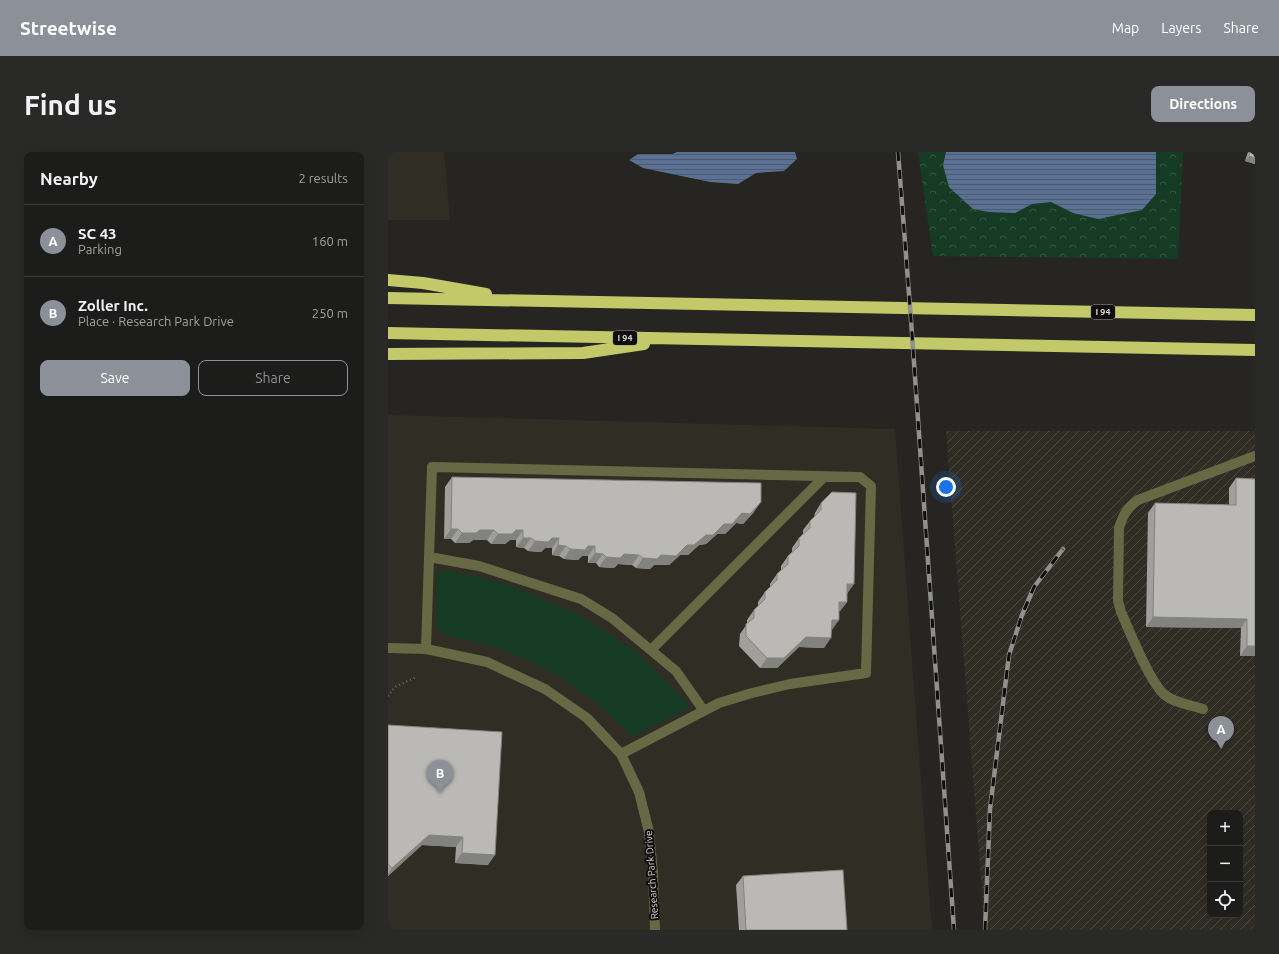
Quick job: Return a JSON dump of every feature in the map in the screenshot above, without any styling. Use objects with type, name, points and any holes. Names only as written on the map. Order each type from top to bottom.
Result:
[{"type":"highway","points":[[388,280],[423,283],[524,301]]},
{"type":"highway","name":"I 94","points":[[388,298],[1255,316]]},
{"type":"highway","name":"I 94","points":[[388,333],[1255,350]]},
{"type":"highway","points":[[388,354],[583,353],[678,339]]},
{"type":"street","points":[[1203,709],[1170,698],[1154,683],[1125,620],[1118,601],[1119,528],[1122,517],[1128,508],[1138,500],[1255,456]]},
{"type":"street","points":[[426,649],[432,466],[860,477],[870,486],[866,673],[790,684],[752,692],[720,703],[620,754]]},
{"type":"street","points":[[651,650],[824,476]]},
{"type":"street","points":[[429,557],[480,566],[581,599],[612,618],[676,671],[704,711]]},
{"type":"street","name":"Research Park Drive","points":[[388,648],[426,649],[487,662],[545,689],[587,718],[620,754],[639,792],[649,832],[656,930]]},
{"type":"path","points":[[388,696],[395,687],[416,677]]},
{"type":"shaded area","points":[[388,152],[444,152],[450,220],[388,220]]},
{"type":"shaded area","points":[[388,415],[895,429],[932,930],[388,930]]},
{"type":"shaded area","points":[[946,431],[1255,431],[1255,930],[985,930]]},
{"type":"green space","points":[[918,152],[1183,152],[1178,259],[933,256]]},
{"type":"green space","points":[[442,570],[470,575],[512,586],[582,616],[639,654],[689,705],[689,708],[632,737],[596,702],[560,677],[504,650],[481,643],[446,636],[438,629],[437,624],[437,574]]},
{"type":"water","points":[[677,152],[795,152],[797,159],[784,171],[756,173],[738,184],[710,182],[643,168],[629,160],[638,154],[672,154]]},
{"type":"water","points":[[946,152],[1156,152],[1156,194],[1142,210],[1098,219],[1073,213],[1051,202],[1032,204],[1015,213],[989,212],[973,209],[949,187],[943,165]]},
{"type":"building","points":[[1250,152],[1255,152],[1255,158],[1249,156]]},
{"type":"building","points":[[452,477],[761,483],[761,502],[750,514],[742,513],[732,524],[724,524],[713,535],[706,535],[694,545],[687,545],[676,556],[661,555],[657,559],[643,558],[639,555],[624,554],[620,558],[606,557],[603,554],[595,553],[595,546],[588,546],[585,550],[570,549],[566,546],[558,545],[559,538],[552,538],[548,542],[535,541],[531,538],[523,538],[523,530],[516,530],[512,534],[498,534],[494,530],[480,530],[476,533],[462,533],[458,529],[451,529]]},
{"type":"building","points":[[1236,478],[1255,479],[1255,646],[1247,646],[1247,619],[1153,617],[1155,503],[1236,505]]},
{"type":"building","points":[[832,492],[856,493],[854,584],[847,584],[847,602],[839,602],[839,620],[832,620],[831,638],[806,637],[784,658],[767,658],[746,636],[746,624],[754,618],[754,610],[765,599],[765,592],[777,580],[777,574],[788,564],[788,556],[799,546],[799,538],[810,528],[810,521],[821,510],[821,503]]},
{"type":"building","points":[[388,725],[502,732],[495,855],[462,853],[463,837],[429,835],[392,868],[388,864]]},
{"type":"building","points":[[843,870],[847,930],[746,930],[743,876]]},
{"type":"railway","points":[[898,152],[954,930]]},
{"type":"railway","points":[[985,930],[990,809],[1009,655],[1022,615],[1034,587],[1063,549]]},
{"type":"place","name":"SC 43","points":[[1221,749]]},
{"type":"place","name":"Zoller Inc.","points":[[440,793]]}]
